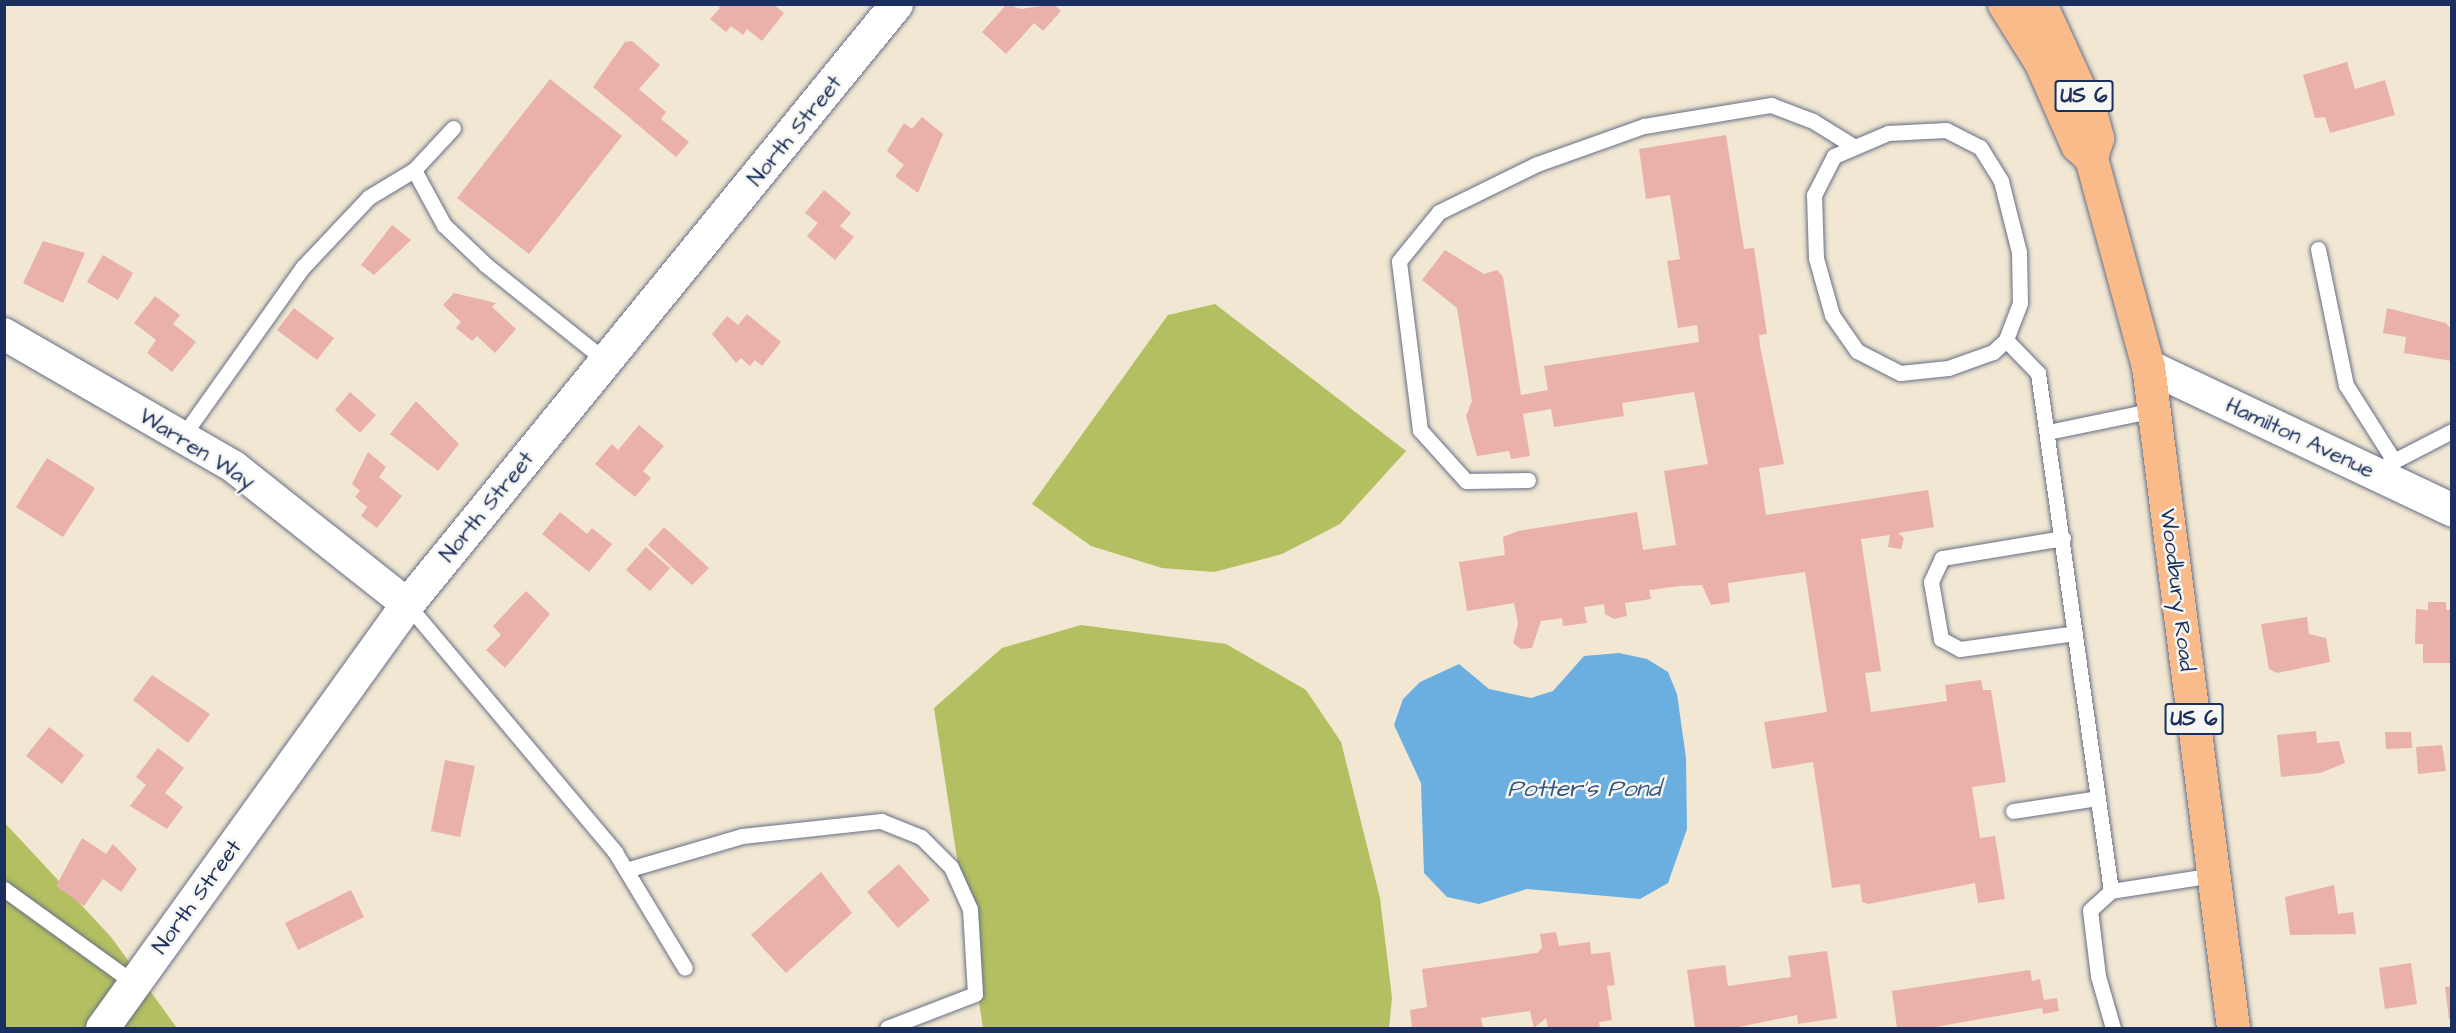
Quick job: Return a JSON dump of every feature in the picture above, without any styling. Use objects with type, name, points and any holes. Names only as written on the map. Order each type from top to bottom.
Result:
[{"type":"main road","name":"Woodbury Road","points":[[2040,4],[2091,115],[2097,138],[2091,158]]},
{"type":"main road","name":"Woodbury Road","points":[[2006,5],[2041,63],[2077,145],[2091,158],[2148,366],[2233,1029]]},
{"type":"street","name":"North Street","points":[[102,1029],[407,604],[896,4]]},
{"type":"street","name":"Warren Way","points":[[4,334],[234,467],[407,604]]},
{"type":"street","name":"Hamilton Avenue","points":[[2148,366],[2384,467],[2451,510]]},
{"type":"lane","points":[[1528,480],[1466,482],[1420,430],[1400,261],[1439,212],[1537,164],[1644,126],[1771,105],[1813,121],[1855,147]]},
{"type":"lane","points":[[182,437],[303,267],[369,197],[414,170],[453,128]]},
{"type":"lane","points":[[1946,130],[1980,147],[2001,181],[2019,252],[2020,303],[2006,340],[1993,352],[1948,368],[1900,373],[1857,351],[1832,315],[1816,258],[1814,195],[1834,156],[1888,133],[1946,130]]},
{"type":"lane","points":[[414,170],[444,225],[486,266],[606,361]]},
{"type":"lane","points":[[2318,249],[2346,385],[2384,467],[2451,431]]},
{"type":"lane","points":[[2006,340],[2038,373],[2063,538],[2110,891]]},
{"type":"lane","points":[[2048,432],[2154,410]]},
{"type":"lane","points":[[2063,538],[1942,558],[1931,582],[1941,639],[1960,649],[2075,633]]},
{"type":"lane","points":[[407,604],[626,870],[685,968]]},
{"type":"lane","points":[[2013,810],[2098,798]]},
{"type":"lane","points":[[626,870],[742,836],[881,821],[921,837],[951,867],[970,909],[975,994],[887,1029]]},
{"type":"lane","points":[[2113,1029],[2098,976],[2090,910],[2110,891],[2214,876]]},
{"type":"lane","points":[[4,889],[135,984]]},
{"type":"green space","points":[[1215,304],[1406,451],[1340,524],[1282,554],[1214,572],[1162,568],[1091,546],[1032,504],[1168,315]]},
{"type":"green space","points":[[1081,625],[1226,644],[1306,690],[1341,742],[1380,898],[1392,998],[1389,1028],[983,1028],[934,708],[1002,648]]},
{"type":"green space","points":[[4,822],[111,937],[177,1028],[5,1028]]},
{"type":"water","name":"Potter's Pond","points":[[1619,653],[1647,659],[1668,672],[1677,694],[1686,758],[1687,829],[1668,883],[1640,899],[1527,889],[1479,904],[1447,897],[1424,873],[1421,783],[1394,725],[1403,699],[1420,682],[1459,664],[1489,689],[1531,698],[1553,691],[1584,656]]},
{"type":"building","points":[[716,4],[773,4],[784,13],[762,41],[747,29],[743,35],[731,26],[726,32],[710,19],[720,8]]},
{"type":"building","points":[[1007,4],[1021,9],[1054,4],[1061,11],[1043,31],[1034,23],[1006,54],[982,32]]},
{"type":"building","points":[[632,41],[660,65],[639,89],[666,112],[661,119],[689,142],[676,157],[593,87],[625,42]]},
{"type":"building","points":[[2347,62],[2355,89],[2385,80],[2395,115],[2330,133],[2325,117],[2315,118],[2303,75]]},
{"type":"building","points":[[550,79],[622,136],[529,254],[457,198]]},
{"type":"building","points":[[922,117],[943,134],[918,193],[895,176],[904,165],[887,151],[904,123],[912,129]]},
{"type":"building","points":[[1726,135],[1744,249],[1754,248],[1767,334],[1759,335],[1760,346],[1784,464],[1759,468],[1766,515],[1928,490],[1934,527],[1898,533],[1904,538],[1901,549],[1888,547],[1890,535],[1861,539],[1881,671],[1865,673],[1871,712],[1947,701],[1945,685],[1981,680],[1983,690],[1991,690],[2006,782],[1972,787],[1980,838],[1995,836],[2005,899],[1978,903],[1975,883],[1868,904],[1862,902],[1860,884],[1832,888],[1813,762],[1772,769],[1764,722],[1827,712],[1805,572],[1728,583],[1730,602],[1711,605],[1702,585],[1649,590],[1651,599],[1625,603],[1627,616],[1614,619],[1605,614],[1604,604],[1584,607],[1587,623],[1563,626],[1562,618],[1541,621],[1532,648],[1521,649],[1513,643],[1518,624],[1514,603],[1467,611],[1459,562],[1505,555],[1503,537],[1518,531],[1637,512],[1643,550],[1676,545],[1664,471],[1708,464],[1694,392],[1622,403],[1624,416],[1554,427],[1551,409],[1523,414],[1530,456],[1511,459],[1509,451],[1477,456],[1466,416],[1472,401],[1457,308],[1422,280],[1445,250],[1484,274],[1497,270],[1503,277],[1521,395],[1548,390],[1544,366],[1699,342],[1697,325],[1678,328],[1667,261],[1680,259],[1670,195],[1646,199],[1639,149]]},
{"type":"building","points":[[824,190],[851,213],[840,226],[854,237],[835,260],[807,236],[818,223],[805,213]]},
{"type":"building","points":[[392,225],[411,240],[374,275],[361,265]]},
{"type":"building","points":[[43,241],[85,253],[63,303],[23,283]]},
{"type":"building","points":[[103,255],[133,273],[118,300],[87,282]]},
{"type":"building","points":[[454,293],[496,303],[492,307],[516,329],[495,353],[477,336],[472,341],[456,328],[461,322],[443,305]]},
{"type":"building","points":[[155,296],[180,315],[173,324],[196,342],[172,372],[147,353],[156,340],[134,323]]},
{"type":"building","points":[[294,308],[334,338],[317,360],[277,330]]},
{"type":"building","points":[[2387,308],[2446,323],[2452,330],[2452,361],[2404,353],[2406,337],[2383,333]]},
{"type":"building","points":[[747,314],[781,342],[762,366],[755,360],[750,366],[741,358],[736,363],[712,334],[727,316],[738,325]]},
{"type":"building","points":[[350,392],[376,415],[360,433],[335,410]]},
{"type":"building","points":[[416,401],[459,444],[438,471],[390,434]]},
{"type":"building","points":[[639,425],[664,446],[643,471],[651,478],[635,497],[595,464],[612,444],[618,450]]},
{"type":"building","points":[[368,452],[386,467],[379,477],[402,496],[377,528],[361,516],[367,507],[355,497],[360,491],[352,484]]},
{"type":"building","points":[[47,458],[95,488],[63,537],[16,507]]},
{"type":"building","points":[[560,512],[587,534],[592,528],[612,544],[589,572],[542,534]]},
{"type":"building","points":[[664,527],[709,568],[692,585],[648,545]]},
{"type":"building","points":[[646,547],[670,568],[650,591],[626,570]]},
{"type":"building","points":[[526,591],[550,614],[505,668],[486,650],[501,635],[493,626]]},
{"type":"building","points":[[2428,602],[2446,602],[2446,610],[2452,610],[2452,663],[2423,663],[2423,644],[2415,644],[2416,609],[2428,610]]},
{"type":"building","points":[[2307,617],[2309,634],[2326,638],[2330,662],[2277,673],[2269,669],[2261,624]]},
{"type":"building","points":[[152,675],[210,714],[188,743],[133,700]]},
{"type":"building","points":[[49,727],[84,755],[62,784],[26,756]]},
{"type":"building","points":[[2316,731],[2317,743],[2339,741],[2345,763],[2320,773],[2281,777],[2277,735]]},
{"type":"building","points":[[2385,732],[2411,732],[2412,748],[2386,749]]},
{"type":"building","points":[[2442,745],[2446,771],[2418,774],[2416,747]]},
{"type":"building","points":[[158,748],[184,768],[165,793],[183,807],[167,829],[130,806],[146,785],[136,777]]},
{"type":"building","points":[[445,760],[475,766],[460,837],[431,831]]},
{"type":"building","points":[[82,838],[106,854],[113,844],[137,869],[121,892],[103,879],[84,906],[56,886]]},
{"type":"building","points":[[899,864],[930,900],[898,928],[867,892]]},
{"type":"building","points":[[821,872],[852,913],[786,973],[751,935]]},
{"type":"building","points":[[2334,885],[2338,914],[2353,912],[2356,934],[2290,935],[2285,897]]},
{"type":"building","points":[[351,890],[364,917],[298,950],[285,923]]},
{"type":"building","points":[[1556,932],[1559,946],[1590,942],[1591,954],[1610,952],[1615,985],[1607,986],[1612,1020],[1599,1022],[1600,1028],[1548,1028],[1546,1018],[1534,1028],[1530,1011],[1481,1018],[1483,1028],[1412,1028],[1410,1010],[1427,1007],[1422,969],[1537,953],[1542,948],[1540,934]]},
{"type":"building","points":[[1827,951],[1837,1018],[1798,1024],[1797,1015],[1734,1028],[1695,1028],[1687,970],[1725,965],[1728,986],[1791,977],[1788,956]]},
{"type":"building","points":[[2411,963],[2417,1004],[2385,1009],[2379,968]]},
{"type":"building","points":[[2030,970],[2032,981],[2040,979],[2044,1000],[2057,998],[2059,1011],[2043,1014],[2042,1008],[1930,1028],[1897,1028],[1892,991]]},
{"type":"building","points":[[2452,986],[2452,1019],[2449,1019],[2445,987]]}]
